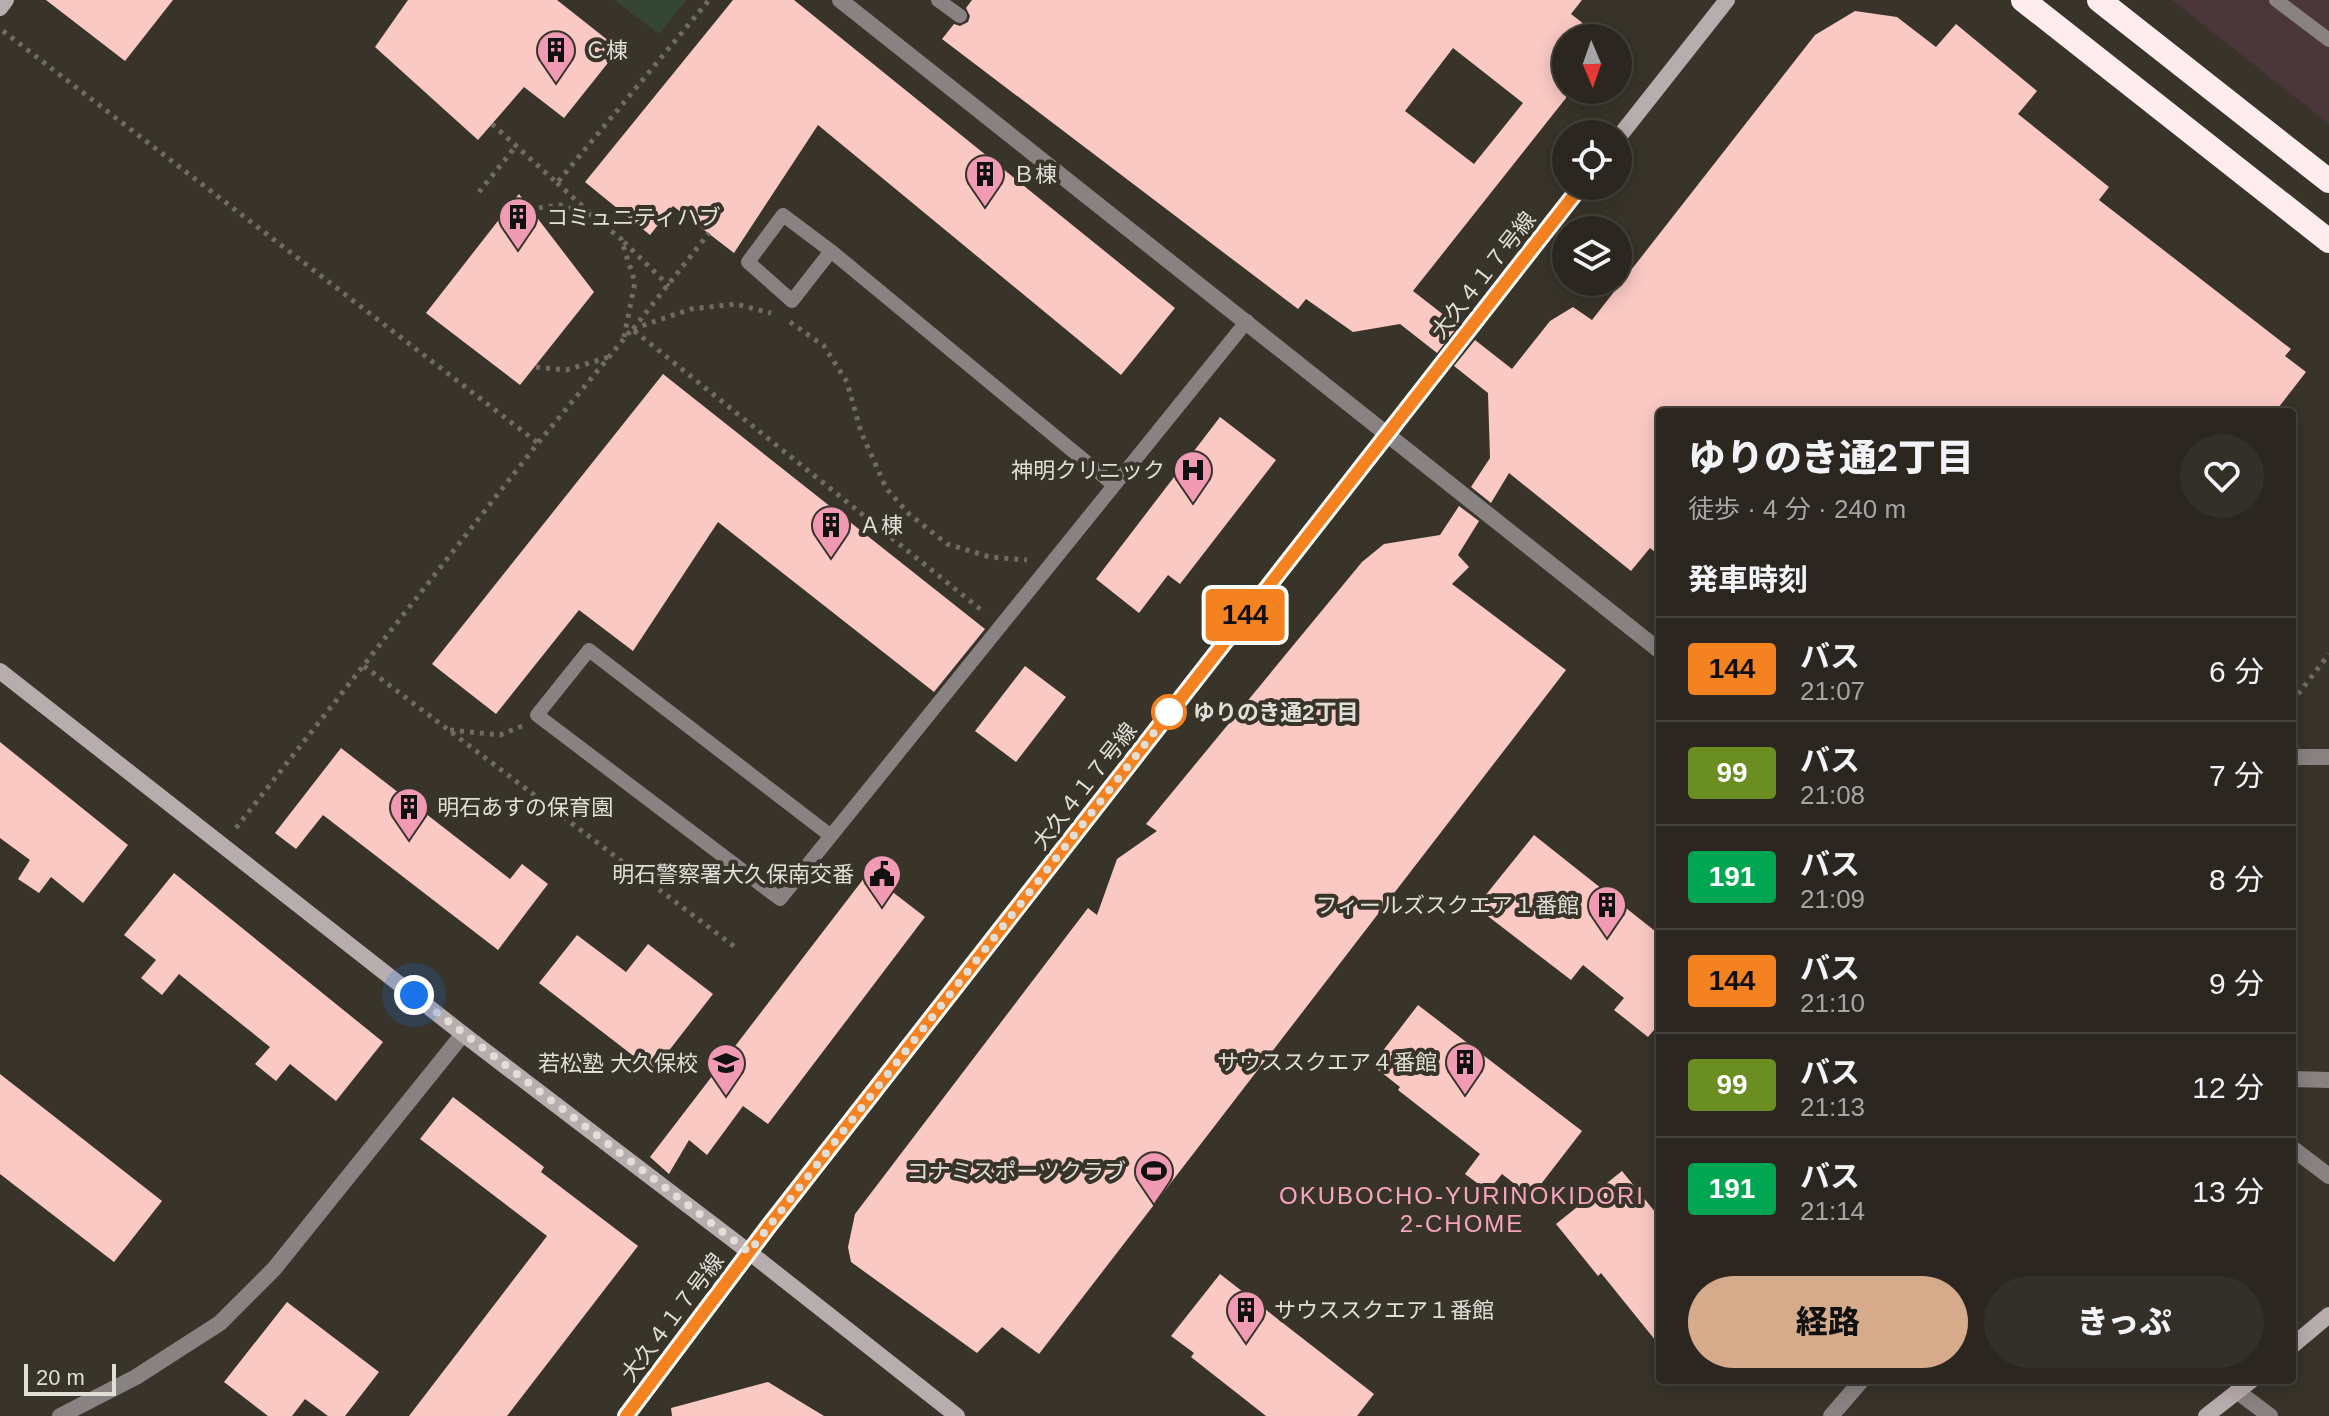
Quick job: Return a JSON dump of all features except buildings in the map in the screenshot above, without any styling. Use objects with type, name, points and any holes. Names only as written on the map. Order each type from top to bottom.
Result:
[{"type":"highway","points":[[2023,0],[2329,241]]},
{"type":"highway","points":[[2099,0],[2329,181]]},
{"type":"street","points":[[0,8],[6,0]]},
{"type":"street","points":[[840,0],[1656,648]]},
{"type":"street","points":[[1632,120],[1727,0]]},
{"type":"street","name":"大久４１７号線","points":[[626,1416],[749,1252],[1570,200]]},
{"type":"street","points":[[0,671],[957,1416]]},
{"type":"street","points":[[2296,757],[2329,757]]},
{"type":"street","points":[[60,1416],[136,1377],[220,1323],[274,1269],[463,1034]]},
{"type":"street","points":[[2296,1079],[2329,1080]]},
{"type":"street","points":[[2296,1151],[2329,1176]]},
{"type":"street","points":[[2296,1343],[2329,1315]]},
{"type":"street","points":[[1831,1416],[1859,1384]]},
{"type":"street","points":[[2206,1416],[2247,1384]]},
{"type":"street","points":[[2238,1392],[2270,1416]]},
{"type":"lane","points":[[938,0],[960,16]]},
{"type":"lane","points":[[2276,0],[2329,40]]},
{"type":"lane","points":[[831,251],[792,301],[748,262],[783,215],[831,251],[1114,485]]},
{"type":"lane","points":[[831,836],[589,650],[537,715],[780,899],[831,836],[1000,626],[1052,561],[1247,321]]},
{"type":"path","points":[[557,183],[709,0]]},
{"type":"path","points":[[0,28],[538,443]]},
{"type":"path","points":[[492,124],[669,286]]},
{"type":"path","points":[[479,192],[516,146]]},
{"type":"path","points":[[529,209],[560,205],[592,215]]},
{"type":"path","points":[[223,844],[538,443],[669,286],[709,233]]},
{"type":"path","points":[[621,239],[635,282],[623,340]]},
{"type":"path","points":[[632,329],[691,309],[736,304],[781,315],[824,346],[847,382],[861,432],[886,488],[909,514],[947,544],[990,557],[1052,561]]},
{"type":"path","points":[[632,329],[1000,626]]},
{"type":"path","points":[[536,367],[566,370],[610,357]]},
{"type":"path","points":[[2296,697],[2329,654]]},
{"type":"path","points":[[364,666],[735,947]]},
{"type":"shaded area","points":[[2172,0],[2329,0],[2329,124]]},
{"type":"green space","points":[[614,0],[686,0],[659,34]]},
{"type":"bus line","name":"144","points":[[626,1416],[768,1227],[1570,200]]},
{"type":"place","name":"Ｃ棟","points":[[556,84]]},
{"type":"place","name":"Ｂ棟","points":[[985,208]]},
{"type":"place","name":"コミュニティハブ","points":[[518,251]]},
{"type":"place","name":"神明クリニック","points":[[1193,504]]},
{"type":"place","name":"Ａ棟","points":[[831,559]]},
{"type":"place","name":"ゆりのき通2丁目","points":[[1169,712]]},
{"type":"place","name":"明石あすの保育園","points":[[409,841]]},
{"type":"place","name":"明石警察署大久保南交番","points":[[882,908]]},
{"type":"place","name":"フィールズスクエア１番館","points":[[1607,939]]},
{"type":"place","name":"サウススクエア４番館","points":[[1465,1096]]},
{"type":"place","name":"若松塾 大久保校","points":[[726,1097]]},
{"type":"place","name":"コナミスポーツクラブ","points":[[1154,1205]]},
{"type":"place","name":"サウススクエア１番館","points":[[1246,1344]]},
{"type":"district","name":"OKUBOCHO-YURINOKIDORI 2-CHOME","points":[[1462,1210]]},
{"type":"route","points":[[414,995],[749,1252],[1174,707],[1169,712]]}]
